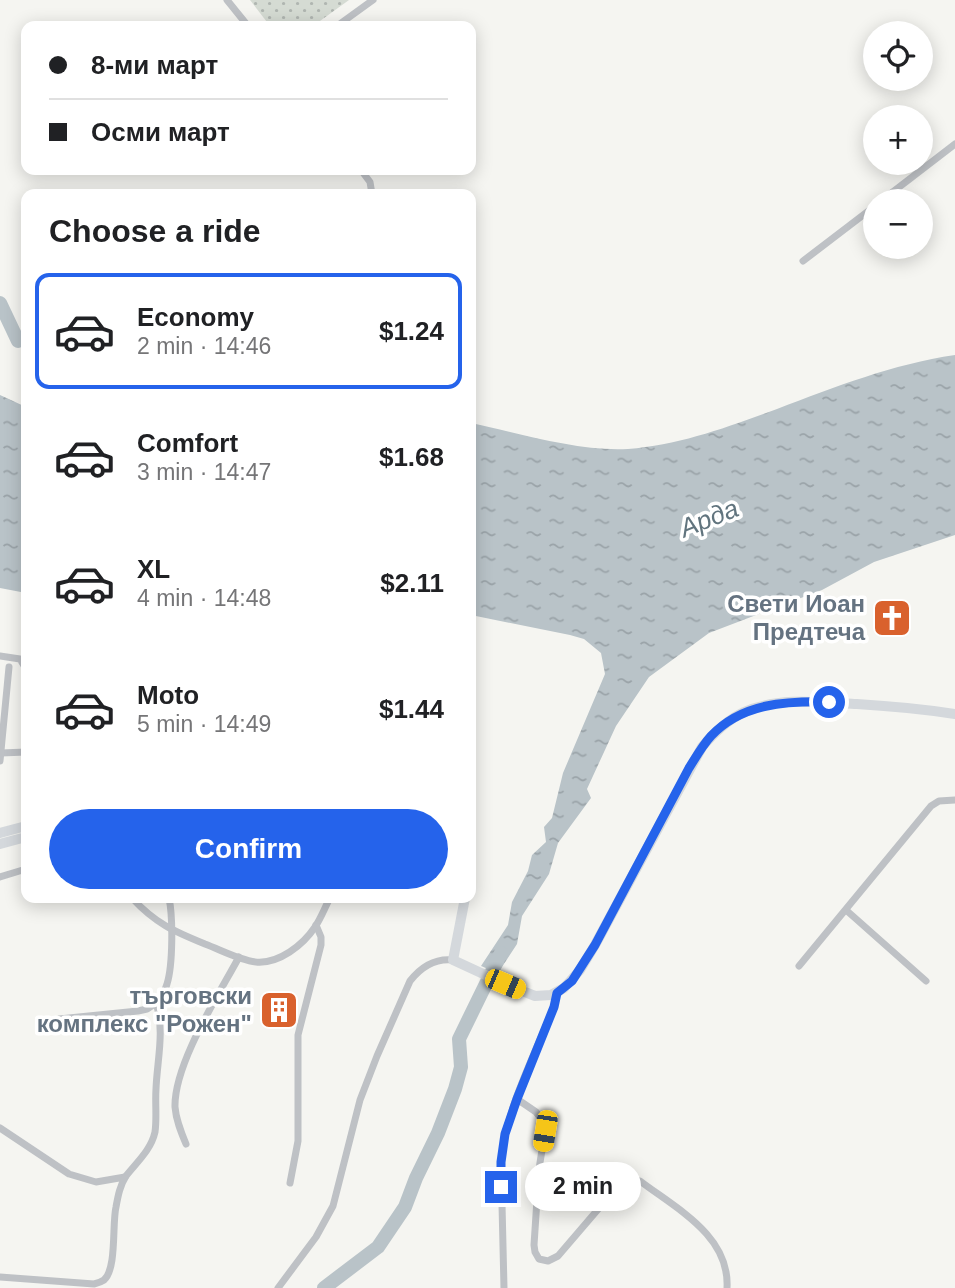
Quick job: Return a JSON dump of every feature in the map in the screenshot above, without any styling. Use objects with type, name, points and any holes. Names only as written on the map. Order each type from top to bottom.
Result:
[{"type":"main road","points":[[464,903],[453,960],[535,996],[557,993],[572,981],[595,945],[702,747],[729,720],[745,711],[773,704],[799,702],[886,706],[955,714]]},
{"type":"main road","points":[[0,833],[21,827]]},
{"type":"main road","points":[[0,844],[21,838]]},
{"type":"street","points":[[227,0],[244,21]]},
{"type":"street","points":[[344,21],[373,0]]},
{"type":"street","points":[[897,189],[955,144]]},
{"type":"street","points":[[803,261],[863,215]]},
{"type":"street","points":[[0,656],[21,661]]},
{"type":"street","points":[[9,667],[1,757],[21,753]]},
{"type":"street","points":[[799,966],[931,806],[939,801],[955,800]]},
{"type":"street","points":[[0,877],[21,871]]},
{"type":"street","points":[[137,903],[158,922],[184,935],[257,962],[282,956],[307,937],[327,903]]},
{"type":"street","points":[[59,1019],[138,1011],[156,1003],[168,983],[171,959],[170,903]]},
{"type":"street","points":[[846,909],[926,981]]},
{"type":"street","points":[[290,1183],[298,1141],[298,1035],[321,945],[316,925]]},
{"type":"street","points":[[186,1144],[178,1126],[175,1106],[181,1073],[195,1040],[239,957]]},
{"type":"street","points":[[278,1288],[316,1237],[333,1206],[360,1100],[410,981],[427,965],[436,961],[453,960]]},
{"type":"street","points":[[504,1288],[501,1162],[505,1134],[557,993]]},
{"type":"street","points":[[0,1277],[94,1284],[107,1276],[111,1263],[119,1192],[125,1177],[151,1143],[155,1131],[160,1052],[156,1003]]},
{"type":"street","points":[[517,1099],[536,1112],[543,1121],[545,1131],[539,1169],[534,1245],[539,1259],[548,1261],[558,1256],[618,1186],[634,1179],[708,1233],[725,1263],[727,1288]]},
{"type":"street","points":[[0,1128],[69,1174],[96,1182],[125,1177]]},
{"type":"street","points":[[18,1288],[20,1278]]},
{"type":"street","points":[[104,1280],[108,1288]]},
{"type":"shaded area","points":[[250,0],[349,0],[320,21],[266,21]]},
{"type":"water","name":"Арда","points":[[955,355],[955,535],[874,562],[822,590],[709,633],[649,677],[616,726],[587,789],[591,798],[558,843],[549,874],[522,916],[517,944],[498,973],[481,966],[508,925],[512,902],[528,871],[532,855],[546,842],[544,827],[552,818],[563,773],[605,674],[601,653],[584,639],[476,616],[476,424],[590,448],[647,447],[722,429],[887,370]]},
{"type":"water","points":[[0,395],[21,405],[21,592],[0,588]]},
{"type":"waterway","points":[[0,303],[18,341]]},
{"type":"waterway","points":[[324,1288],[378,1247],[405,1207],[455,1089],[461,1067],[459,1039],[501,953]]},
{"type":"place","name":"Свети Иоан Предтеча","points":[[892,618]]},
{"type":"place","name":"търговски комплекс \"Рожен\"","points":[[279,1010]]},
{"type":"route","points":[[501,1187],[505,1134],[557,993],[572,981],[595,945],[702,747],[729,720],[745,711],[788,702],[829,702]]}]
